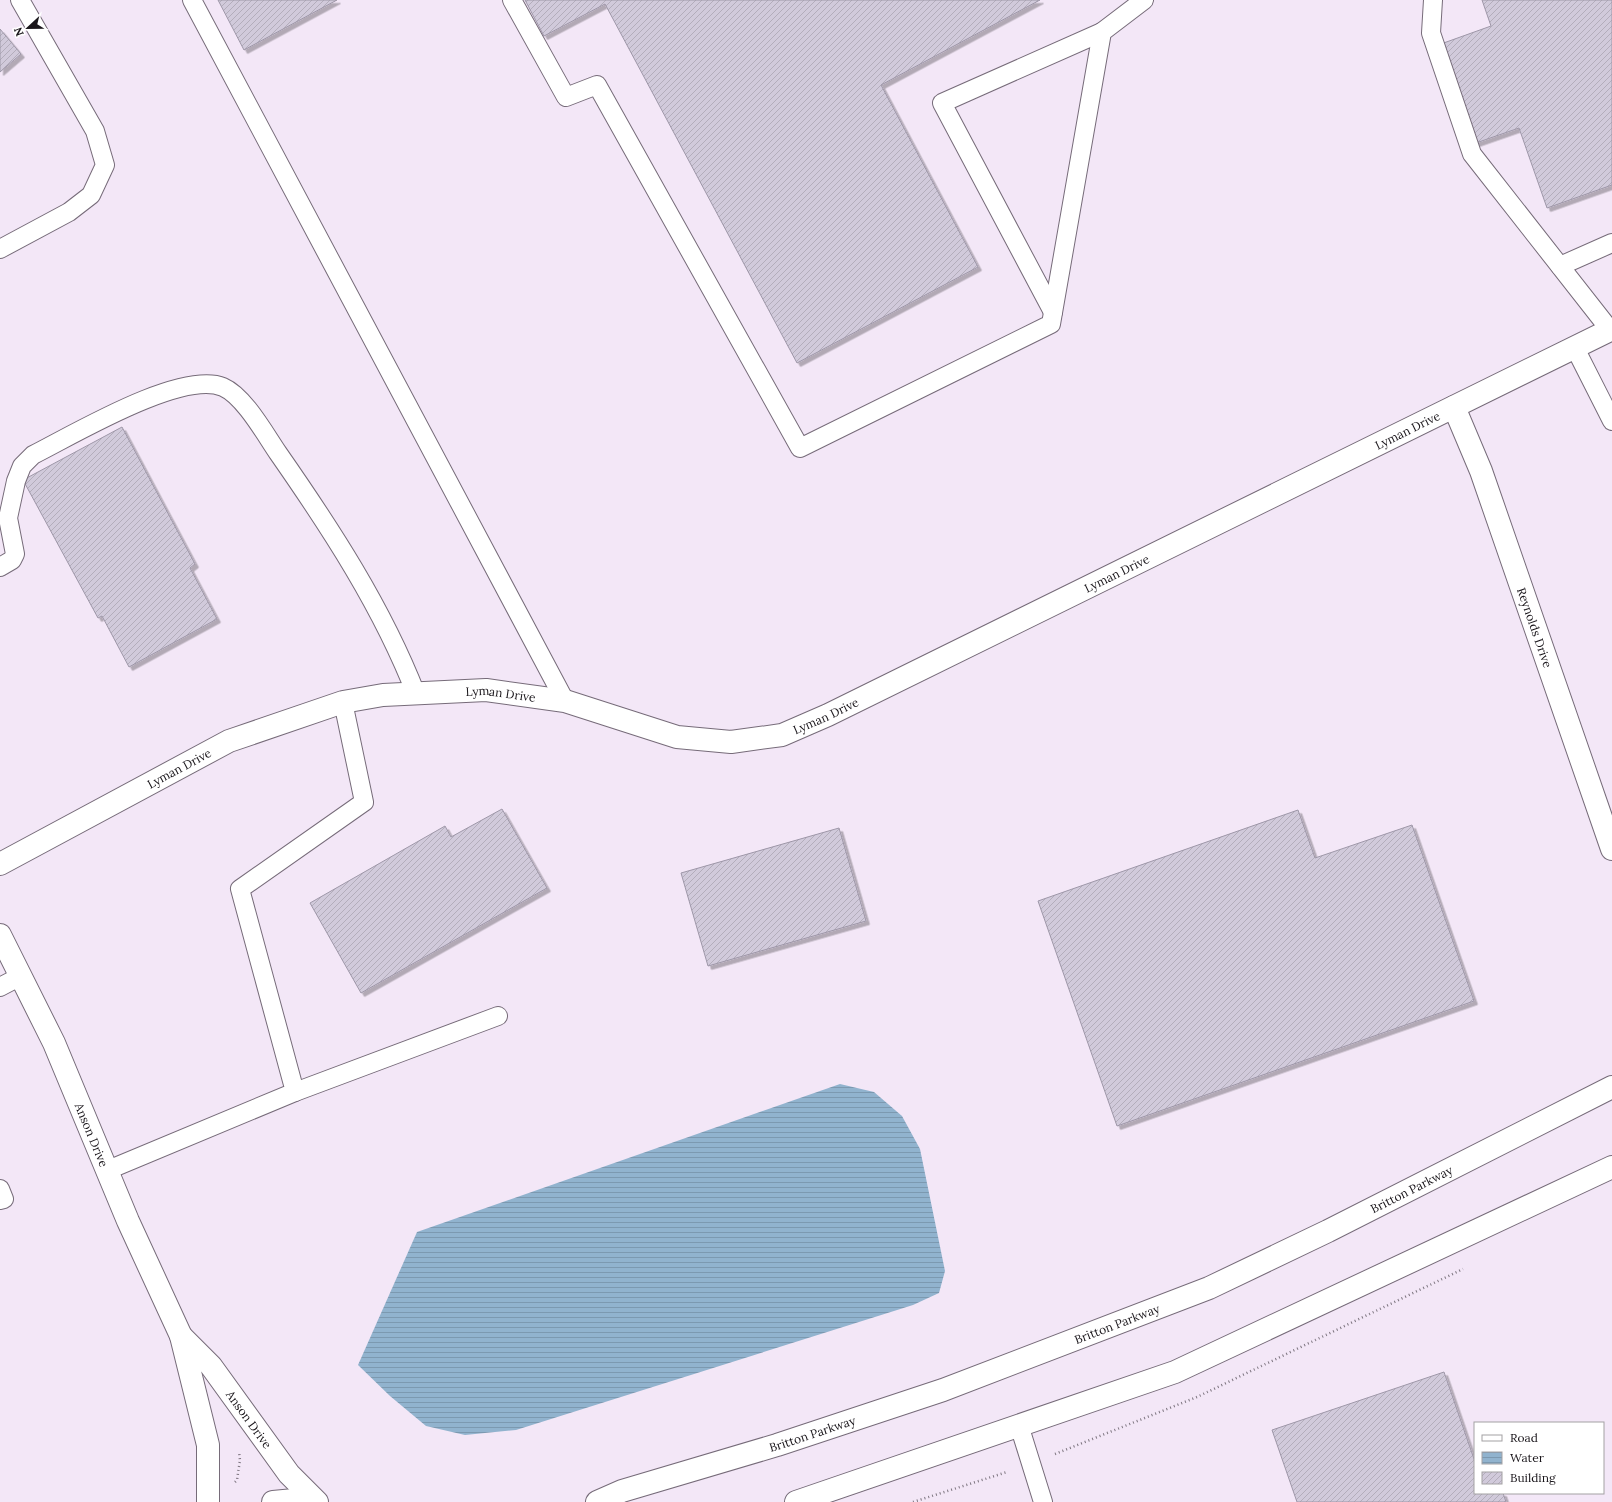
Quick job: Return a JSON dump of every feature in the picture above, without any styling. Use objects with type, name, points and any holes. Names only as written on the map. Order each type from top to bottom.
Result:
[{"type":"street","name":"Lyman Drive","points":[[0,864],[229,741],[343,702],[383,695],[486,690],[565,702],[677,737],[731,742],[782,735],[828,715],[1611,330]]},
{"type":"street","name":"Reynolds Drive","points":[[1454,407],[1481,471],[1612,849]]},
{"type":"street","name":"Anson Drive","points":[[0,935],[54,1043],[128,1221],[181,1336],[208,1445],[208,1502]]},
{"type":"street","name":"Britton Parkway","points":[[597,1502],[622,1491],[777,1445],[943,1390],[1201,1291],[1328,1231],[1612,1087]]},
{"type":"street","points":[[796,1502],[1175,1372],[1612,1167]]},
{"type":"street","name":"Anson Drive","points":[[181,1336],[211,1366],[289,1474],[316,1502]]},
{"type":"street","points":[[272,1502],[305,1500],[316,1502]]},
{"type":"lane","points":[[0,249],[69,212],[91,195],[105,166],[95,131],[20,0]]},
{"type":"lane","points":[[192,0],[565,702]]},
{"type":"lane","points":[[512,0],[566,97],[597,84],[800,448],[1051,324],[1102,32]]},
{"type":"lane","points":[[1053,312],[942,103],[1102,32],[1144,0]]},
{"type":"lane","points":[[1433,0],[1430,32],[1472,154],[1611,330]]},
{"type":"lane","points":[[1560,266],[1612,244]]},
{"type":"lane","points":[[1575,348],[1612,421]]},
{"type":"lane","points":[[0,567],[12,560],[14,554],[8,518],[16,481],[22,466],[33,455],[146,398],[196,384],[223,387],[244,404],[335,536],[402,656],[416,694]]},
{"type":"lane","points":[[295,1092],[240,889],[364,802],[343,702]]},
{"type":"lane","points":[[0,987],[21,976]]},
{"type":"lane","points":[[108,1170],[295,1092],[498,1016]]},
{"type":"lane","points":[[0,1189],[4,1199],[0,1200]]},
{"type":"lane","points":[[1019,1425],[1043,1502]]},
{"type":"water","points":[[840,1084],[874,1092],[902,1116],[920,1149],[945,1271],[939,1293],[913,1305],[516,1430],[465,1435],[426,1426],[390,1396],[358,1365],[417,1232]]},
{"type":"building","points":[[218,0],[337,0],[244,50]]},
{"type":"building","points":[[525,0],[1040,0],[881,85],[978,267],[797,363],[605,4],[544,36]]},
{"type":"building","points":[[1482,0],[1612,0],[1612,185],[1547,208],[1519,128],[1473,144],[1438,45],[1491,26]]},
{"type":"building","points":[[0,29],[21,54],[0,72]]},
{"type":"building","points":[[122,427],[195,564],[190,568],[217,619],[129,667],[102,616],[98,618],[23,480]]},
{"type":"building","points":[[502,809],[547,888],[361,993],[310,903],[445,826],[451,837]]},
{"type":"building","points":[[1298,810],[1315,858],[1412,825],[1474,1001],[1117,1126],[1038,901]]},
{"type":"building","points":[[839,828],[866,921],[708,966],[681,873]]},
{"type":"building","points":[[1444,1372],[1474,1459],[1474,1494],[1503,1494],[1506,1502],[1297,1502],[1272,1430]]}]
